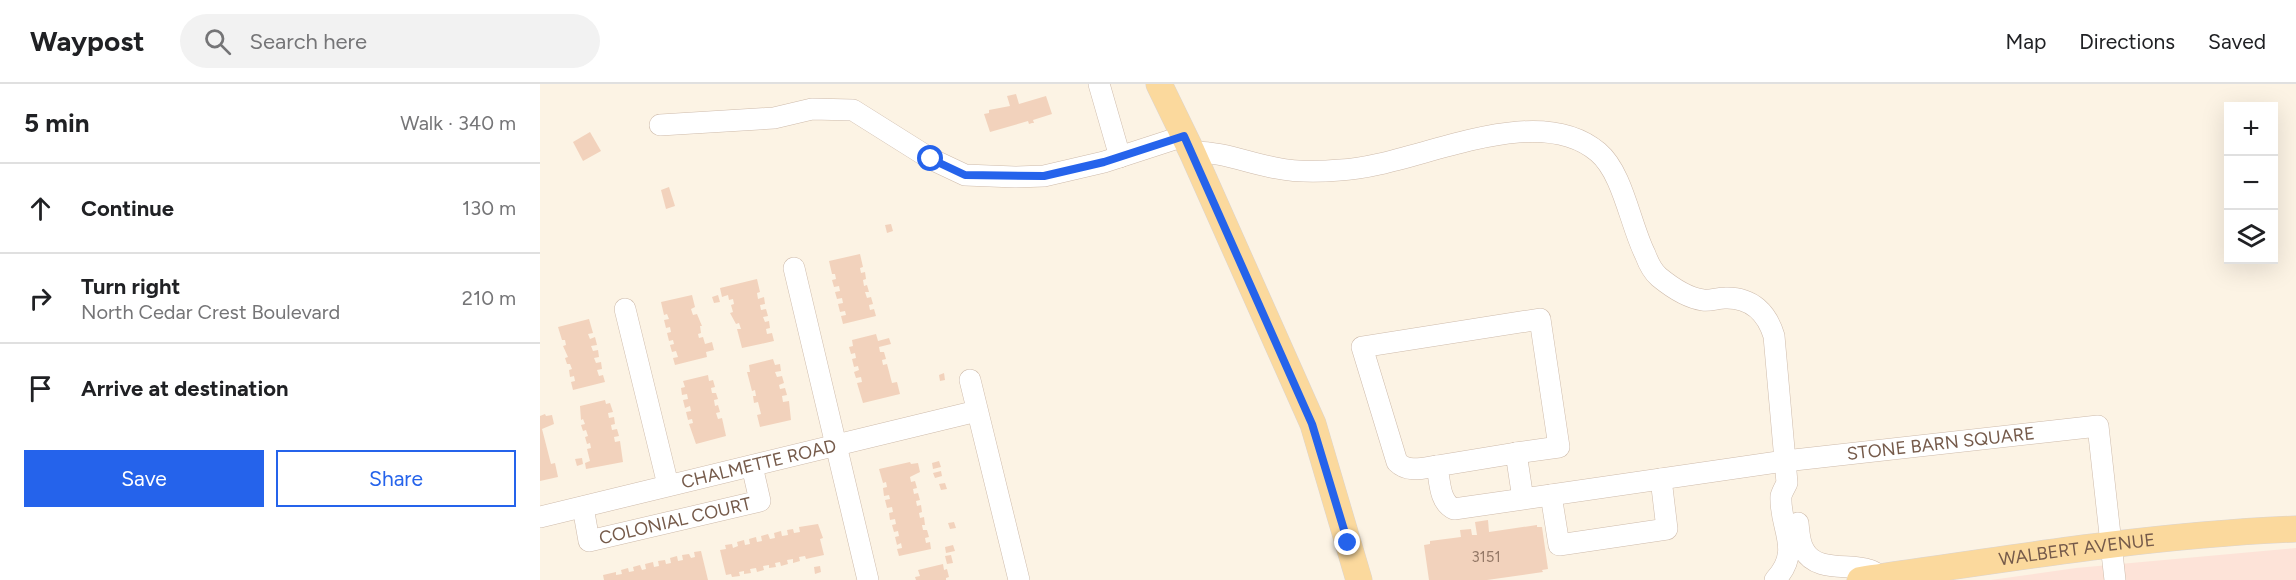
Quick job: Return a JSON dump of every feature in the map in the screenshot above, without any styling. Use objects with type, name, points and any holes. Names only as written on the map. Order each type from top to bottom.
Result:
[{"type":"main road","points":[[1159,84],[1188,144],[1312,424],[1359,580]]},
{"type":"main road","name":"WALBERT AVENUE","points":[[1871,578],[2112,544],[2246,531],[2296,529]]},
{"type":"street","points":[[1099,84],[1120,157]]},
{"type":"street","points":[[660,125],[774,118],[812,109],[853,110],[931,159],[965,175],[1044,176],[1120,157],[1188,144],[1278,169],[1341,170],[1367,167],[1493,135],[1550,132],[1585,143],[1610,165],[1639,242],[1657,276],[1679,290],[1704,300],[1728,298],[1755,305],[1769,321],[1774,336],[1787,483],[1795,495],[1800,540],[1807,554],[1818,562],[1832,566],[1868,569],[1871,578]]},
{"type":"street","points":[[794,268],[868,580]]},
{"type":"street","points":[[625,309],[668,485]]},
{"type":"street","points":[[1540,319],[1559,447],[1437,466],[1411,469],[1397,462],[1362,347],[1540,319]]},
{"type":"street","points":[[970,380],[1019,580]]},
{"type":"street","name":"CHALMETTE ROAD","points":[[540,517],[977,411]]},
{"type":"street","name":"STONE BARN SQUARE","points":[[1437,466],[1442,496],[1448,506],[1454,509],[1785,461],[2098,426],[2112,544]]},
{"type":"street","points":[[1516,453],[1523,499]]},
{"type":"street","name":"COLONIAL COURT","points":[[583,507],[589,541],[760,501],[752,465]]},
{"type":"street","points":[[1551,495],[1559,545],[1667,529],[1661,479]]},
{"type":"street","points":[[1775,580],[1782,572],[1789,547],[1781,496],[1787,483]]},
{"type":"street","points":[[2112,544],[2115,580]]},
{"type":"shaded area","points":[[2296,548],[2296,580],[1991,580],[2076,568]]},
{"type":"building","points":[[1016,94],[1019,104],[1046,96],[1052,114],[1033,120],[1034,123],[1029,124],[1028,121],[990,132],[984,114],[989,113],[989,110],[1010,106],[1007,96]]},
{"type":"building","points":[[590,132],[601,151],[583,161],[573,142]]},
{"type":"building","points":[[669,187],[675,206],[666,209],[661,190]]},
{"type":"building","points":[[891,224],[893,231],[887,233],[885,225]]},
{"type":"building","points":[[860,254],[863,267],[860,268],[861,273],[865,272],[866,279],[863,280],[864,286],[867,285],[869,292],[865,292],[867,298],[871,297],[873,304],[869,305],[870,310],[874,309],[876,316],[843,324],[841,316],[846,315],[845,311],[840,312],[838,304],[843,303],[842,298],[837,299],[835,292],[840,291],[839,286],[834,287],[832,280],[836,279],[835,274],[832,274],[829,261]]},
{"type":"building","points":[[757,279],[760,292],[757,293],[758,299],[764,297],[765,304],[760,305],[761,310],[766,309],[768,316],[763,317],[765,322],[769,321],[770,328],[766,329],[767,334],[772,333],[774,341],[742,348],[737,329],[741,329],[739,323],[736,324],[730,313],[733,312],[731,305],[734,304],[733,299],[729,300],[728,295],[722,297],[720,288]]},
{"type":"building","points":[[692,295],[695,307],[691,309],[693,315],[697,314],[702,326],[700,326],[701,333],[698,334],[699,338],[703,337],[705,344],[712,342],[714,350],[706,352],[707,357],[675,365],[673,358],[678,357],[676,351],[672,352],[670,345],[674,344],[673,340],[669,341],[667,333],[671,332],[670,327],[666,328],[664,320],[669,319],[667,314],[664,315],[661,302]]},
{"type":"building","points":[[718,295],[720,302],[714,303],[712,297]]},
{"type":"building","points":[[589,319],[593,333],[588,334],[590,339],[595,337],[597,345],[591,346],[593,351],[598,350],[599,357],[594,358],[596,363],[601,362],[602,369],[597,370],[599,376],[603,375],[605,382],[573,390],[571,382],[575,381],[574,376],[570,377],[569,370],[572,369],[565,358],[568,357],[563,346],[566,345],[565,340],[562,340],[558,327]]},
{"type":"building","points":[[876,334],[878,341],[889,338],[891,344],[879,347],[886,359],[882,360],[883,365],[887,364],[892,383],[897,382],[900,394],[863,403],[857,383],[862,382],[861,377],[856,378],[854,372],[859,370],[858,366],[854,367],[852,359],[856,358],[855,353],[851,354],[849,347],[853,346],[852,340]]},
{"type":"building","points":[[773,359],[775,365],[780,364],[781,371],[775,372],[777,377],[782,376],[784,383],[779,385],[780,389],[785,388],[787,395],[782,396],[783,402],[789,401],[791,420],[760,427],[757,415],[761,414],[758,402],[754,403],[755,390],[752,391],[747,372],[750,372],[749,365]]},
{"type":"building","points":[[944,373],[945,380],[940,381],[939,375]]},
{"type":"building","points":[[708,375],[709,381],[713,380],[715,387],[711,388],[712,393],[716,393],[718,399],[714,400],[715,406],[718,405],[720,412],[716,413],[718,419],[722,418],[726,436],[696,444],[689,424],[693,423],[692,419],[688,420],[686,412],[691,411],[690,406],[685,408],[683,400],[688,399],[687,394],[682,395],[681,388],[685,387],[683,381]]},
{"type":"building","points":[[605,400],[606,404],[610,403],[613,412],[608,413],[609,418],[614,417],[615,424],[611,425],[612,430],[617,429],[619,436],[614,437],[615,442],[620,441],[623,462],[586,469],[585,463],[590,461],[587,449],[591,448],[585,437],[588,436],[586,430],[583,431],[581,425],[585,424],[583,419],[581,420],[580,406]]},
{"type":"building","points":[[545,414],[546,416],[552,415],[554,424],[542,429],[551,464],[555,463],[558,477],[540,481],[540,416]]},
{"type":"building","points":[[582,458],[583,464],[577,466],[575,459]]},
{"type":"building","points":[[939,461],[941,467],[933,469],[932,463]]},
{"type":"building","points":[[910,462],[911,464],[918,463],[920,472],[910,477],[911,482],[915,481],[917,488],[913,489],[914,494],[918,493],[920,500],[916,501],[917,506],[921,505],[920,518],[924,517],[923,530],[927,530],[929,537],[925,538],[926,543],[930,542],[931,549],[899,556],[897,549],[902,548],[901,543],[897,545],[895,537],[899,536],[898,531],[894,532],[892,525],[896,524],[895,519],[890,520],[889,513],[893,512],[892,507],[887,508],[885,500],[890,499],[889,495],[884,496],[883,488],[887,487],[886,482],[883,483],[879,469]]},
{"type":"building","points":[[941,471],[942,476],[935,478],[933,473]]},
{"type":"building","points":[[945,483],[947,489],[941,490],[939,484]]},
{"type":"building","points":[[1488,520],[1489,532],[1537,525],[1537,527],[1542,527],[1548,569],[1542,570],[1543,572],[1487,580],[1429,580],[1424,545],[1430,544],[1430,541],[1461,537],[1460,530],[1471,529],[1472,535],[1477,535],[1475,522]]},
{"type":"building","points":[[954,522],[956,528],[950,529],[948,523]]},
{"type":"building","points":[[818,524],[823,538],[820,539],[824,555],[806,559],[805,556],[799,557],[800,561],[793,563],[793,559],[787,560],[788,564],[781,566],[780,562],[775,563],[776,567],[763,566],[764,570],[757,572],[756,568],[750,569],[751,573],[739,572],[740,576],[726,575],[720,550],[726,549],[725,545],[732,544],[733,548],[738,546],[737,542],[744,540],[745,545],[750,544],[749,539],[756,537],[757,542],[762,541],[761,536],[768,534],[770,539],[775,538],[774,533],[781,531],[782,536],[788,535],[787,530],[793,529],[794,533],[800,532],[799,527]]},
{"type":"building","points":[[953,545],[955,551],[946,553],[945,547]]},
{"type":"building","points":[[701,551],[708,580],[604,580],[603,575],[616,572],[616,575],[622,574],[621,570],[628,568],[629,572],[634,571],[633,567],[640,565],[642,570],[646,569],[645,564],[653,562],[654,567],[659,566],[658,561],[665,560],[666,564],[671,563],[670,558],[677,556],[678,561],[683,560],[682,555],[689,554],[691,558],[695,557],[694,552]]},
{"type":"building","points":[[951,555],[953,563],[947,564],[945,556]]},
{"type":"building","points":[[943,564],[949,577],[946,580],[916,580],[915,577],[920,576],[918,570]]},
{"type":"building","points":[[820,566],[821,572],[815,574],[814,567]]},
{"type":"route","points":[[931,159],[965,175],[1044,176],[1104,162],[1184,136],[1312,424],[1348,543]]}]
